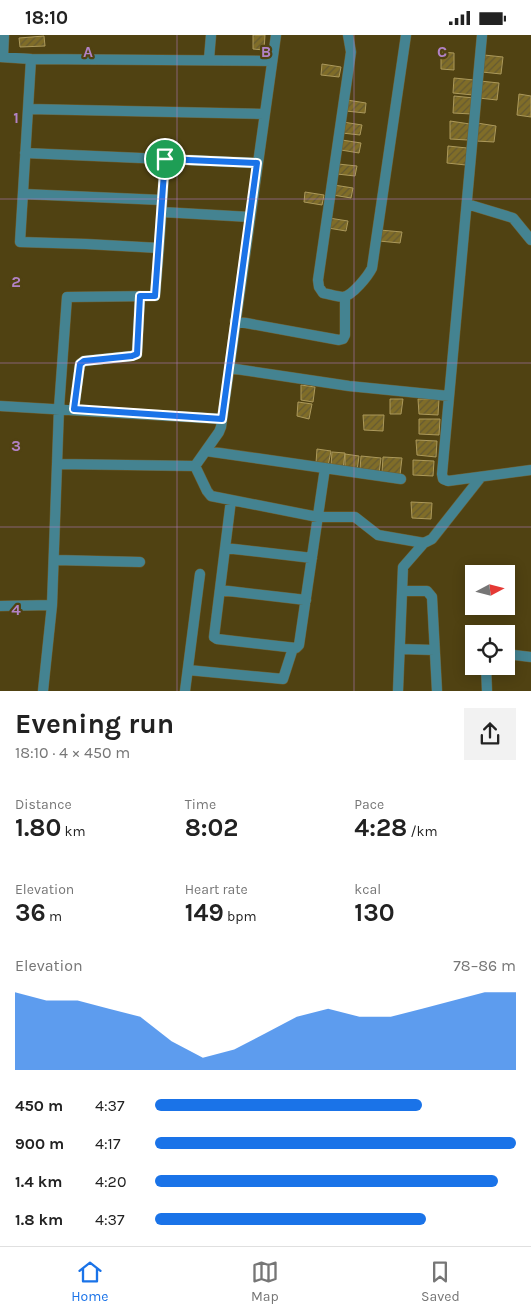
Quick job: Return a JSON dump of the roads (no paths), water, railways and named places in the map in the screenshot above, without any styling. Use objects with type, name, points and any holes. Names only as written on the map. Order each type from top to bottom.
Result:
[{"type":"street","points":[[4,35],[2,57],[31,59],[272,61]]},
{"type":"street","points":[[209,59],[211,35]]},
{"type":"street","points":[[195,466],[219,432],[222,419],[276,35]]},
{"type":"street","points":[[345,297],[323,293],[319,287],[318,280],[351,52],[348,35]]},
{"type":"street","points":[[235,321],[339,340],[343,339],[345,335],[345,297],[368,275],[372,268],[406,35]]},
{"type":"street","points":[[482,35],[442,474],[443,479],[448,481],[531,470]]},
{"type":"street","points":[[31,59],[20,242],[86,243],[159,248]]},
{"type":"street","points":[[28,109],[264,114]]},
{"type":"street","points":[[25,153],[257,163]]},
{"type":"street","points":[[42,691],[55,560],[59,408],[67,297],[155,296],[165,159]]},
{"type":"street","points":[[23,194],[162,200]]},
{"type":"street","points":[[467,204],[513,218],[531,240]]},
{"type":"street","points":[[162,212],[250,217]]},
{"type":"street","points":[[74,409],[80,364],[84,361],[137,354],[140,296]]},
{"type":"street","points":[[229,368],[349,386],[449,396]]},
{"type":"street","points":[[0,406],[222,419]]},
{"type":"street","points":[[206,451],[401,479]]},
{"type":"street","points":[[58,464],[195,466]]},
{"type":"street","points":[[195,466],[209,494],[318,517],[357,518],[378,535],[424,543],[432,539],[481,477]]},
{"type":"street","points":[[282,691],[283,679],[294,648],[299,645],[325,468]]},
{"type":"street","points":[[231,500],[214,637],[217,639],[294,648]]},
{"type":"street","points":[[398,691],[403,567],[424,543]]},
{"type":"street","points":[[225,548],[312,558]]},
{"type":"street","points":[[55,560],[140,562]]},
{"type":"street","points":[[185,691],[200,574]]},
{"type":"street","points":[[220,590],[306,600]]},
{"type":"street","points":[[402,591],[427,591],[432,597],[437,691]]},
{"type":"street","points":[[0,606],[52,605]]},
{"type":"street","points":[[400,649],[434,650]]},
{"type":"street","points":[[515,655],[531,657]]},
{"type":"street","points":[[188,670],[283,679]]},
{"type":"street","points":[[486,675],[487,691]]}]
